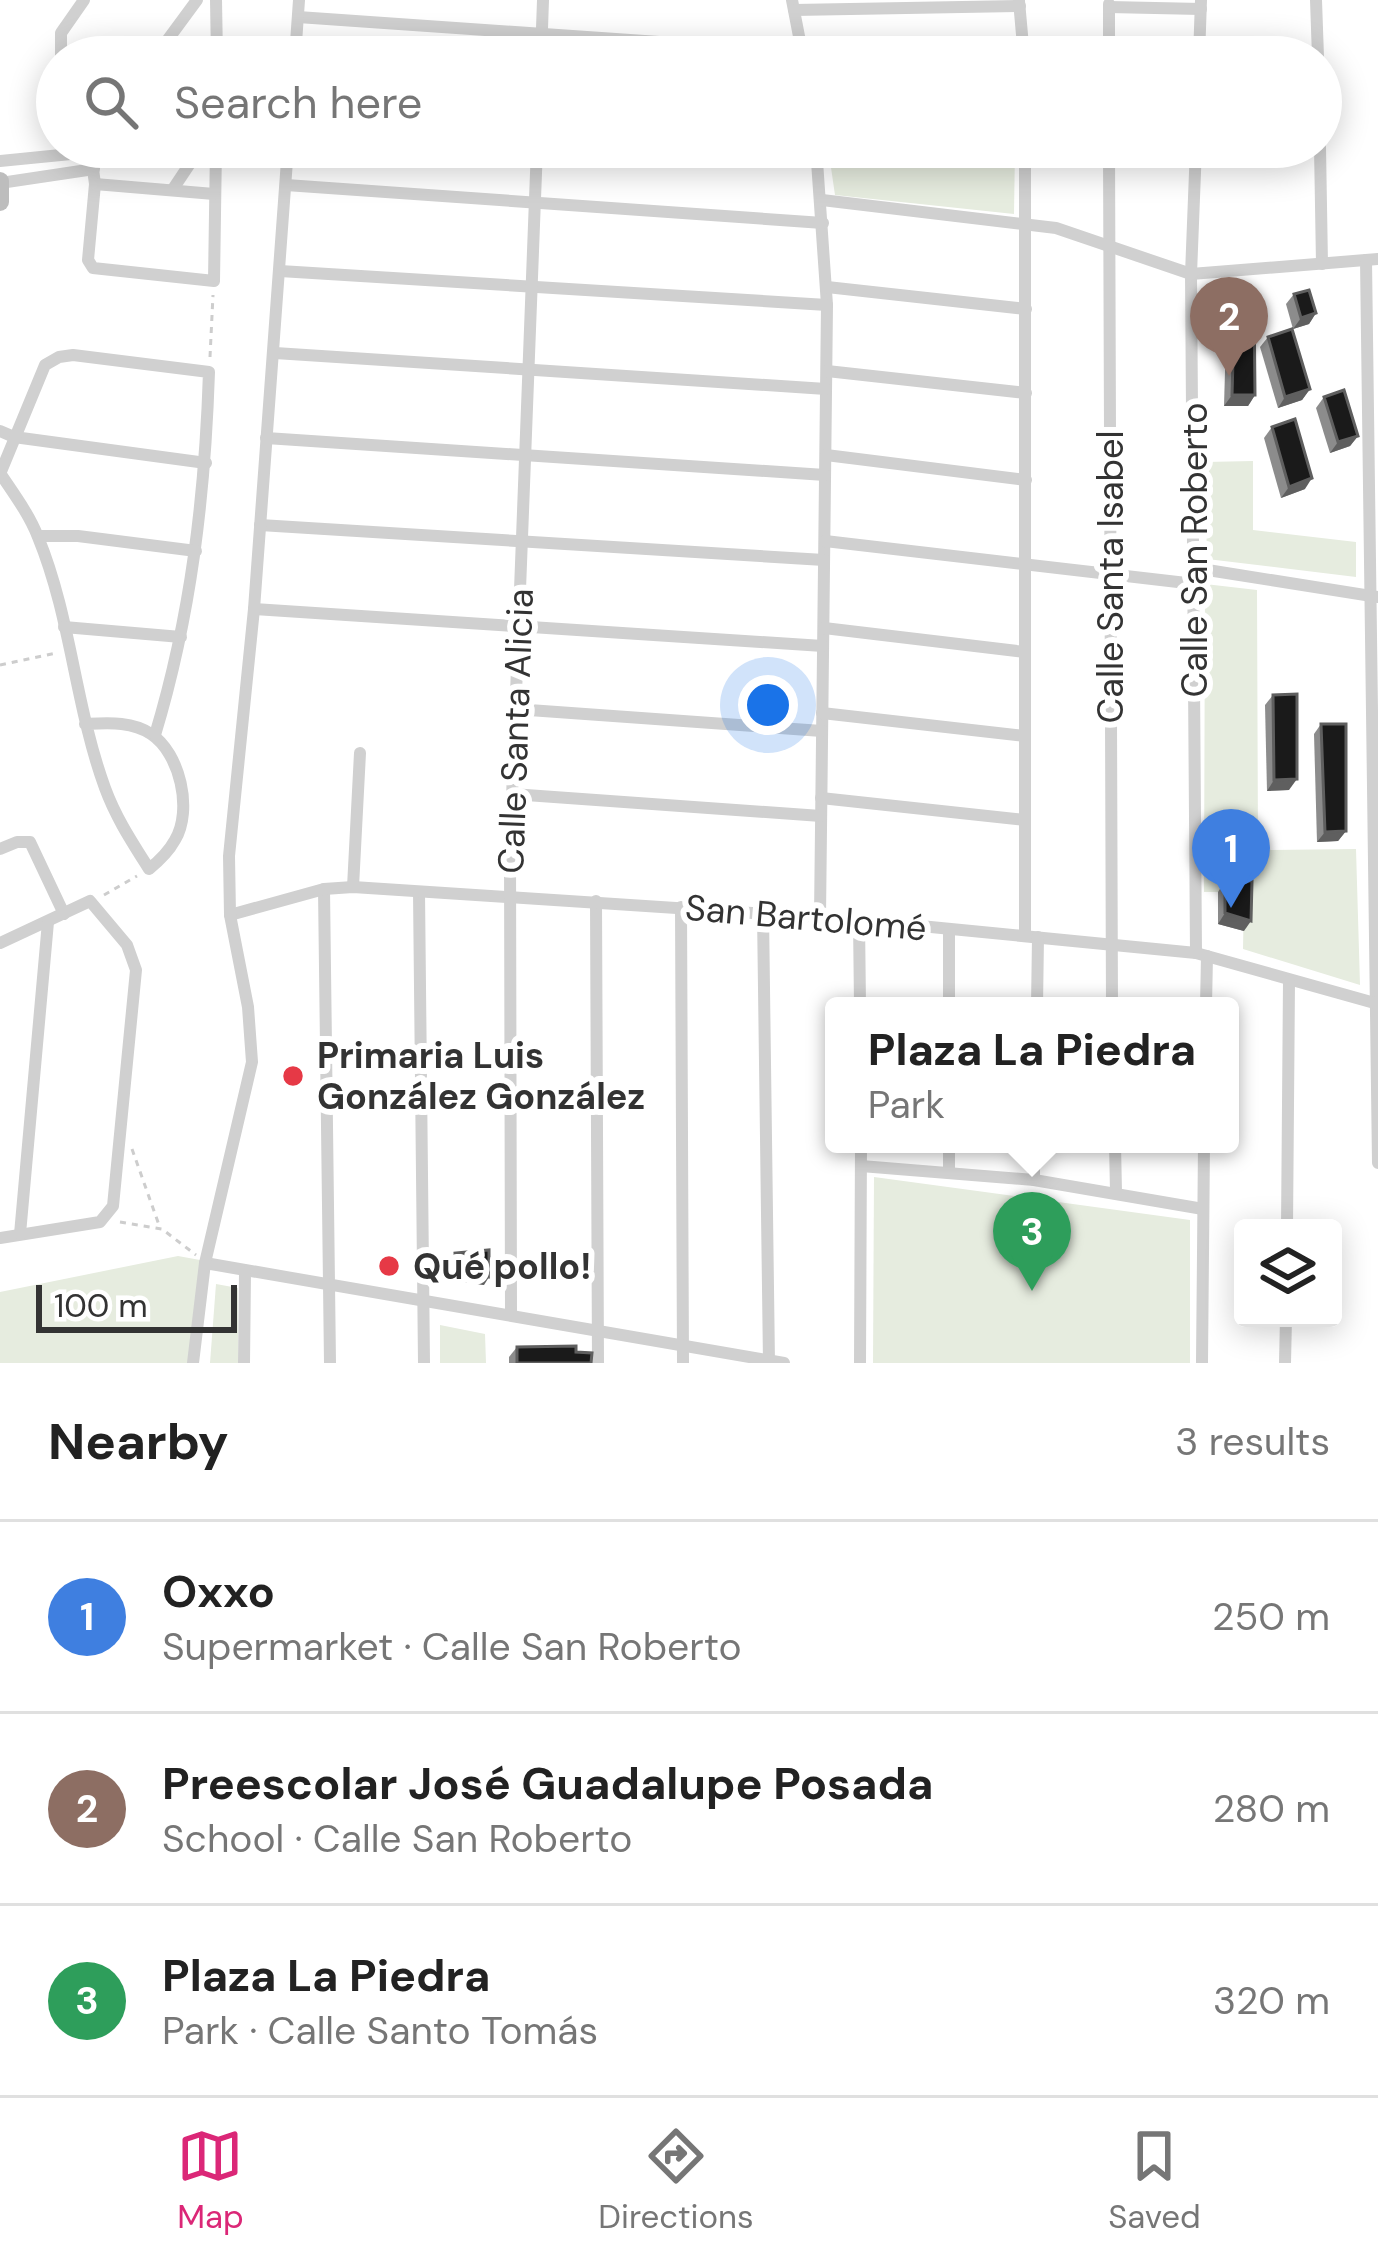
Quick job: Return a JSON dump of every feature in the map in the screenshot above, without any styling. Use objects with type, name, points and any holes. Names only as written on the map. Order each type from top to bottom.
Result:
[{"type":"street","points":[[61,36],[84,0]]},
{"type":"street","points":[[170,36],[197,0]]},
{"type":"street","points":[[216,0],[217,36]]},
{"type":"street","points":[[297,36],[299,0]]},
{"type":"street","points":[[542,34],[543,0]]},
{"type":"street","points":[[1316,0],[1317,36]]},
{"type":"street","points":[[799,36],[793,5],[1019,3],[1022,36]]},
{"type":"street","points":[[1109,36],[1109,4],[1201,4],[1200,36]]},
{"type":"street","points":[[298,17],[568,36]]},
{"type":"street","points":[[0,161],[36,156]]},
{"type":"street","points":[[93,168],[88,237],[88,260],[93,268],[214,281],[215,168]]},
{"type":"street","points":[[173,189],[187,168]]},
{"type":"street","points":[[193,1363],[206,1263],[252,1061],[248,1007],[230,915],[229,856],[254,609],[287,168]]},
{"type":"street","name":"Calle Santa Alicia","points":[[511,1315],[509,898],[536,168]]},
{"type":"street","points":[[818,168],[827,287],[820,917]]},
{"type":"street","points":[[1025,168],[1025,820],[1035,997]]},
{"type":"street","name":"Calle Santa Isabel","points":[[1109,168],[1112,997]]},
{"type":"street","name":"Calle San Roberto","points":[[1195,168],[1191,274],[1205,997]]},
{"type":"street","points":[[1320,168],[1322,264]]},
{"type":"street","points":[[0,202],[0,182],[94,177],[214,194]]},
{"type":"street","points":[[286,185],[824,223]]},
{"type":"street","points":[[822,200],[1056,228],[1191,274],[1372,260],[1378,1163]]},
{"type":"street","points":[[280,272],[827,305]]},
{"type":"street","points":[[827,287],[1026,309]]},
{"type":"street","points":[[275,353],[826,389]]},
{"type":"street","points":[[85,724],[123,724],[155,735],[177,770],[183,807],[176,839],[149,869],[122,829],[85,724],[38,536],[0,473],[7,434],[46,365],[73,355],[209,372],[206,464],[196,550],[181,637],[155,735]]},
{"type":"street","points":[[826,371],[1026,393]]},
{"type":"street","points":[[7,434],[206,464]]},
{"type":"street","points":[[266,438],[825,475]]},
{"type":"street","points":[[826,454],[1026,480]]},
{"type":"street","points":[[260,525],[824,560]]},
{"type":"street","points":[[38,536],[196,550]]},
{"type":"street","points":[[825,541],[1195,584]]},
{"type":"street","points":[[1196,568],[1375,596]]},
{"type":"street","points":[[254,609],[824,646]]},
{"type":"street","points":[[64,627],[181,637]]},
{"type":"street","points":[[824,628],[1025,652]]},
{"type":"street","points":[[515,709],[822,731]]},
{"type":"street","points":[[823,713],[1025,736]]},
{"type":"street","points":[[353,886],[360,753]]},
{"type":"street","points":[[512,794],[821,816]]},
{"type":"street","points":[[821,798],[1025,820]]},
{"type":"street","points":[[0,849],[31,842],[64,914]]},
{"type":"street","name":"San Bartolomé","points":[[230,915],[353,886],[860,920],[1201,954],[1377,1003]]},
{"type":"street","points":[[324,890],[330,1363]]},
{"type":"street","points":[[419,892],[424,1363]]},
{"type":"street","points":[[596,901],[598,1363]]},
{"type":"street","points":[[0,943],[90,902],[128,945],[135,961],[113,1206],[100,1222],[0,1238]]},
{"type":"street","points":[[681,907],[683,1363]]},
{"type":"street","points":[[763,913],[769,1362]]},
{"type":"street","points":[[860,920],[860,997]]},
{"type":"street","points":[[20,1234],[48,922]]},
{"type":"street","points":[[949,997],[950,929]]},
{"type":"street","points":[[1287,1219],[1289,981]]},
{"type":"street","points":[[860,1363],[861,1153]]},
{"type":"street","points":[[949,1153],[949,1172]]},
{"type":"street","points":[[1034,1153],[1034,1180]]},
{"type":"street","points":[[1115,1153],[1116,1192]]},
{"type":"street","points":[[1202,1363],[1204,1153]]},
{"type":"street","points":[[862,1166],[1034,1180],[1203,1209]]},
{"type":"street","points":[[206,1263],[784,1363]]},
{"type":"street","points":[[244,1363],[245,1272]]},
{"type":"street","points":[[1286,1327],[1286,1363]]},
{"type":"path","points":[[209,372],[214,281]]},
{"type":"path","points":[[0,665],[69,650]]},
{"type":"path","points":[[90,902],[149,869]]},
{"type":"path","points":[[122,1126],[155,1220],[206,1263]]},
{"type":"path","points":[[100,1222],[162,1229]]},
{"type":"shaded area","points":[[831,168],[1015,168],[1014,214],[835,195]]},
{"type":"shaded area","points":[[1253,461],[1253,530],[1356,542],[1356,577],[1207,559],[1205,462]]},
{"type":"shaded area","points":[[1205,584],[1257,590],[1258,850],[1356,849],[1360,985],[1243,949],[1244,892],[1204,892]]},
{"type":"shaded area","points":[[874,1177],[1190,1220],[1190,1363],[873,1363]]},
{"type":"shaded area","points":[[178,1256],[200,1260],[189,1363],[0,1363],[0,1292]]},
{"type":"shaded area","points":[[216,1284],[238,1288],[238,1363],[210,1363]]},
{"type":"shaded area","points":[[440,1325],[485,1334],[486,1363],[440,1363]]},
{"type":"building","points":[[1309,290],[1316,313],[1301,318],[1294,294]]},
{"type":"building","points":[[1235,291],[1254,291],[1255,395],[1232,395]]},
{"type":"building","points":[[1292,329],[1310,389],[1285,397],[1268,337]]},
{"type":"building","points":[[1344,390],[1358,436],[1338,442],[1324,397]]},
{"type":"building","points":[[1295,419],[1312,478],[1289,487],[1272,427]]},
{"type":"building","points":[[1297,694],[1297,779],[1274,780],[1273,695]]},
{"type":"building","points":[[1321,724],[1346,724],[1346,831],[1325,832]]},
{"type":"building","points":[[1225,881],[1252,881],[1251,921],[1225,913]]},
{"type":"building","points":[[489,1250],[489,1277],[456,1273],[455,1253]]},
{"type":"building","points":[[576,1346],[576,1352],[592,1353],[591,1363],[517,1363],[517,1347]]},
{"type":"place","name":"Preescolar José Guadalupe Posada","points":[[1229,376]]},
{"type":"place","name":"Oxxo","points":[[1231,908]]},
{"type":"place","name":"Primaria Luis González González","points":[[293,1076]]},
{"type":"place","name":"Qué pollo!","points":[[389,1266]]},
{"type":"place","name":"Plaza La Piedra","points":[[1032,1291]]}]
